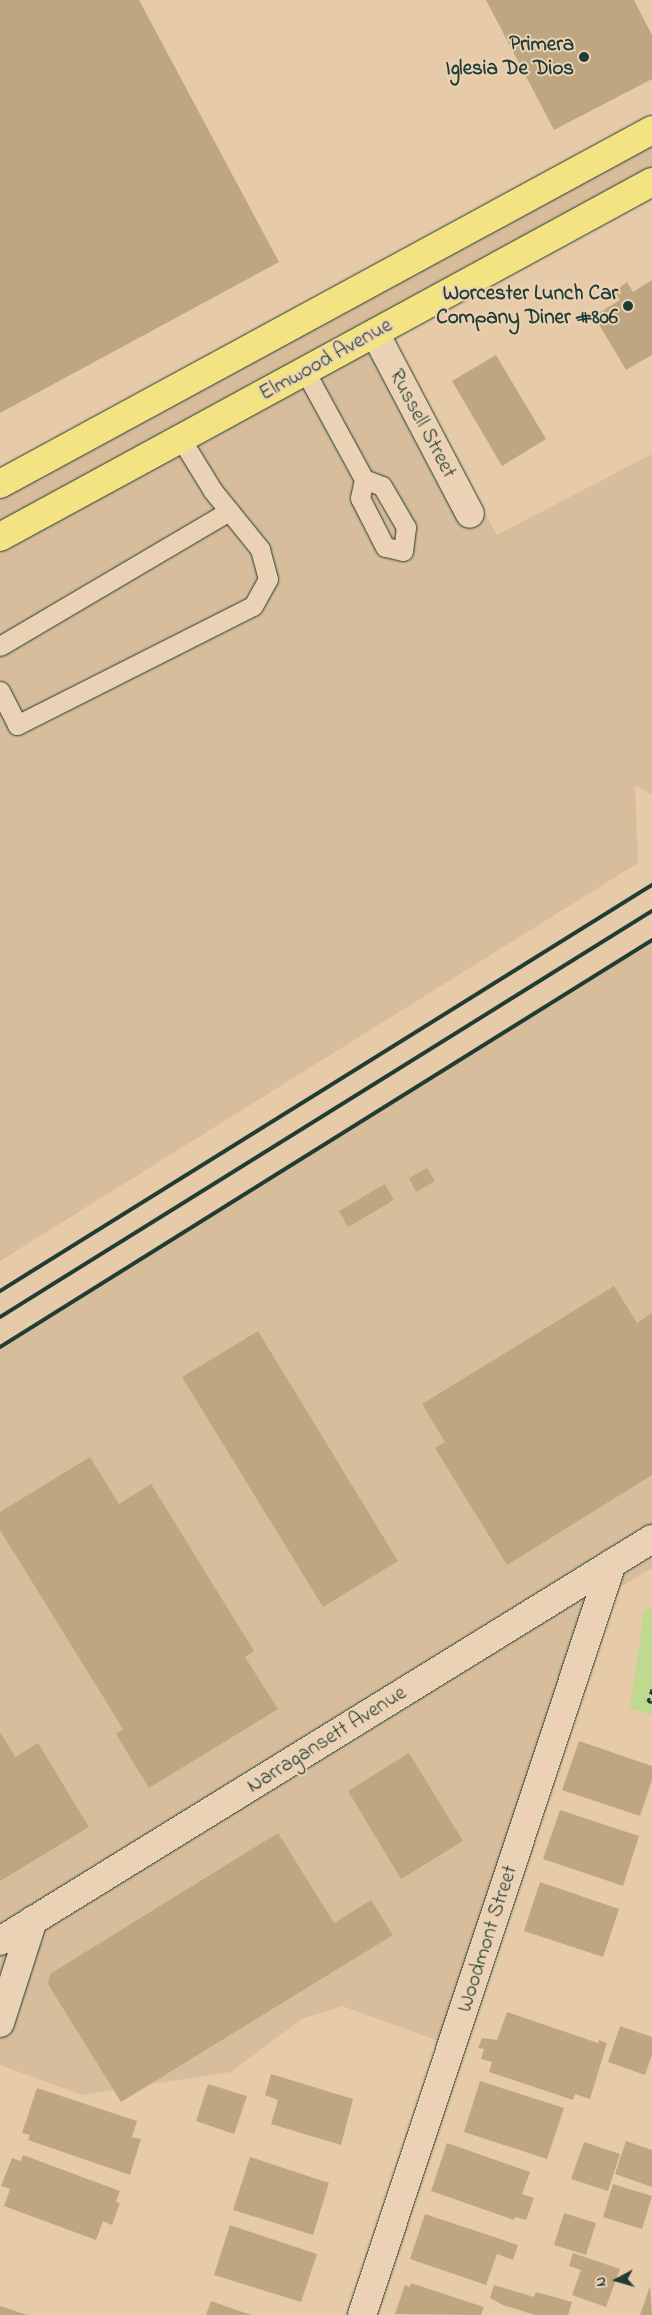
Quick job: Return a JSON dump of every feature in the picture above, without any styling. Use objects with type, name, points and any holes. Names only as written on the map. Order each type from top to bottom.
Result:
[{"type":"main road","points":[[0,484],[652,130]]},
{"type":"main road","name":"Elmwood Avenue","points":[[0,537],[652,182]]},
{"type":"street","name":"Russell Street","points":[[375,333],[470,514]]},
{"type":"street","name":"Narragansett Avenue","points":[[0,1940],[652,1539]]},
{"type":"street","name":"Woodmont Street","points":[[362,2315],[612,1563]]},
{"type":"street","points":[[0,2022],[33,1920]]},
{"type":"lane","points":[[305,371],[364,479]]},
{"type":"lane","points":[[0,691],[18,726],[252,606],[268,580],[260,549],[229,511],[181,439]]},
{"type":"lane","points":[[0,646],[229,511]]},
{"type":"path","points":[[652,1689],[648,1701],[652,1702]]},
{"type":"shaded area","points":[[652,127],[652,173],[380,329],[497,535],[652,454],[652,795],[635,785],[638,863],[0,1261],[0,480]]},
{"type":"shaded area","points":[[652,941],[652,1568],[592,1604],[447,2044],[342,2006],[302,2019],[231,2072],[82,2095],[0,2065],[0,1346]]},
{"type":"green space","points":[[652,1606],[652,1715],[630,1708],[644,1611]]},
{"type":"building","points":[[0,0],[139,0],[279,262],[0,413]]},
{"type":"building","name":"Primera Iglesia De Dios","points":[[486,0],[634,0],[652,35],[652,79],[554,130]]},
{"type":"building","points":[[652,280],[652,355],[626,370],[594,316],[620,300],[615,291],[627,282],[633,292]]},
{"type":"building","points":[[496,355],[546,439],[502,466],[452,381]]},
{"type":"building","points":[[427,1168],[435,1181],[416,1192],[409,1178]]},
{"type":"building","points":[[385,1184],[394,1200],[348,1227],[339,1211]]},
{"type":"building","points":[[614,1286],[637,1323],[652,1313],[652,1475],[507,1565],[435,1448],[445,1442],[422,1404]]},
{"type":"building","points":[[258,1331],[398,1561],[323,1607],[182,1377]]},
{"type":"building","points":[[90,1457],[119,1504],[151,1484],[254,1651],[245,1657],[278,1709],[149,1788],[116,1734],[123,1729],[0,1530],[0,1512]]},
{"type":"building","points":[[0,1732],[15,1757],[38,1743],[89,1827],[0,1881]]},
{"type":"building","points":[[579,1741],[652,1766],[652,1780],[640,1816],[562,1790]]},
{"type":"building","points":[[409,1753],[463,1841],[401,1879],[348,1791]]},
{"type":"building","points":[[560,1810],[639,1836],[623,1886],[543,1859]]},
{"type":"building","points":[[278,1833],[334,1923],[371,1900],[393,1935],[121,2102],[48,1984],[50,1974]]},
{"type":"building","points":[[540,1882],[619,1909],[603,1957],[524,1931]]},
{"type":"building","points":[[507,2012],[598,2043],[599,2040],[607,2043],[590,2099],[575,2094],[573,2100],[489,2072],[492,2062],[481,2059],[484,2049],[478,2048],[482,2038],[497,2040]]},
{"type":"building","points":[[620,2026],[652,2037],[652,2055],[645,2075],[608,2062]]},
{"type":"building","points":[[271,2074],[353,2099],[341,2145],[271,2124],[278,2100],[265,2095]]},
{"type":"building","points":[[480,2081],[564,2108],[547,2159],[464,2132]]},
{"type":"building","points":[[208,2084],[247,2096],[234,2134],[196,2121]]},
{"type":"building","points":[[37,2088],[137,2121],[132,2137],[141,2139],[130,2175],[28,2140],[30,2135],[22,2133]]},
{"type":"building","points":[[626,2141],[652,2150],[652,2187],[615,2174]]},
{"type":"building","points":[[584,2142],[620,2154],[608,2191],[571,2179]]},
{"type":"building","points":[[447,2143],[530,2172],[522,2194],[534,2198],[526,2220],[515,2217],[514,2220],[431,2191]]},
{"type":"building","points":[[23,2155],[120,2191],[116,2202],[120,2203],[112,2225],[103,2221],[96,2240],[4,2206],[10,2189],[1,2186],[12,2158],[21,2161]]},
{"type":"building","points":[[250,2157],[329,2183],[313,2235],[233,2210]]},
{"type":"building","points":[[613,2184],[652,2196],[642,2229],[603,2217]]},
{"type":"building","points":[[564,2213],[596,2223],[586,2255],[554,2245]]},
{"type":"building","points":[[425,2214],[518,2245],[513,2260],[497,2254],[486,2285],[410,2259]]},
{"type":"building","points":[[230,2225],[317,2254],[301,2302],[214,2275]]},
{"type":"building","points":[[573,2253],[620,2269],[606,2307],[572,2295],[581,2270],[569,2266]]},
{"type":"building","points":[[411,2283],[484,2307],[481,2315],[395,2314],[405,2285],[410,2287]]},
{"type":"building","points":[[494,2285],[534,2297],[536,2292],[572,2302],[568,2315],[535,2315],[503,2305],[490,2298]]},
{"type":"building","points":[[650,2286],[652,2315],[640,2315]]},
{"type":"building","points":[[211,2301],[251,2315],[206,2315]]},
{"type":"building","points":[[0,2306],[27,2315],[0,2315]]},
{"type":"railway","points":[[0,1291],[652,885]]},
{"type":"railway","points":[[0,1317],[652,911]]},
{"type":"railway","points":[[0,1347],[652,940]]},
{"type":"place","name":"Primera Iglesia De Dios","points":[[584,57]]},
{"type":"place","name":"Worcester Lunch Car Company Diner #806","points":[[628,306]]}]
